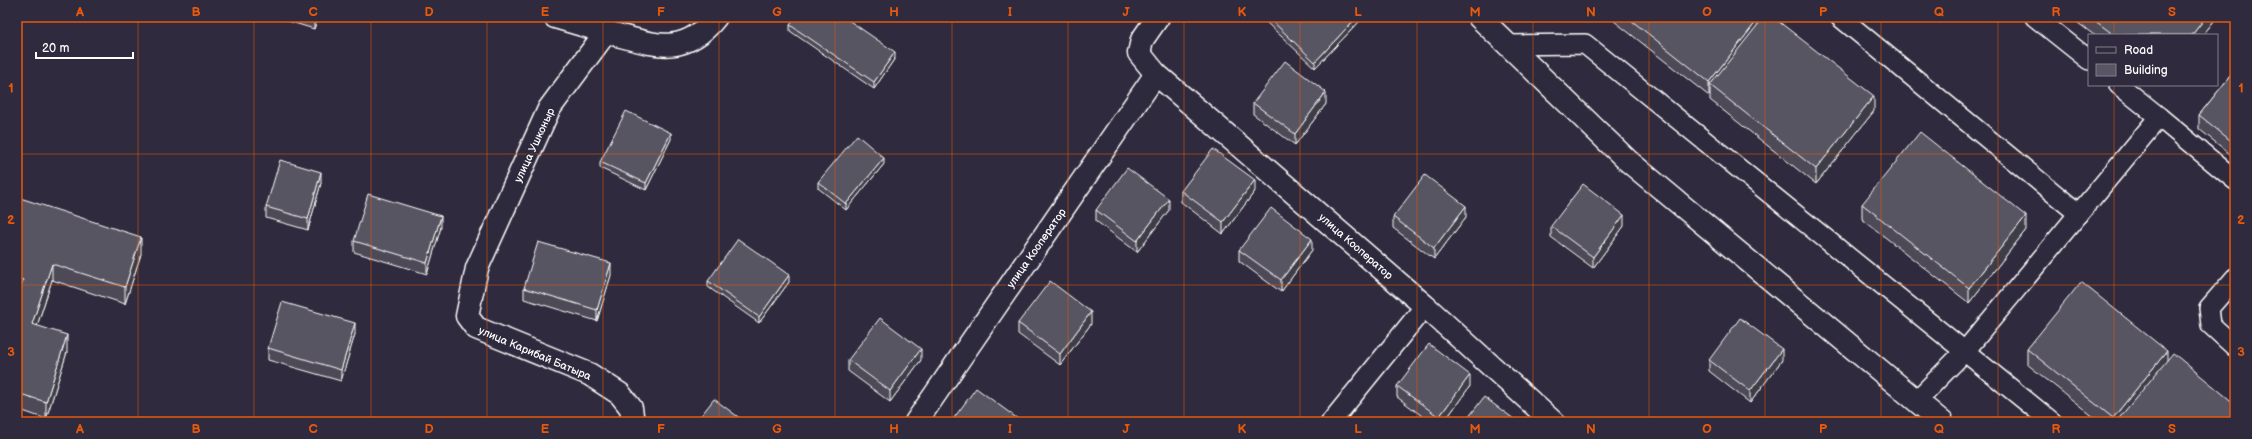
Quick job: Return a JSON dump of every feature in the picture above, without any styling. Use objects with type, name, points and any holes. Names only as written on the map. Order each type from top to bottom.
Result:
[{"type":"street","points":[[555,17],[606,32],[666,46],[689,41],[706,30],[716,17]]},
{"type":"street","name":"улица Кооператор","points":[[1158,17],[1142,40],[1139,53],[1156,74],[1425,306],[1553,422]]},
{"type":"street","points":[[1479,17],[1627,160],[1942,422]]},
{"type":"street","name":"улица Ушконыр","points":[[468,316],[477,268],[549,109],[606,32]]},
{"type":"street","name":"улица Кооператор","points":[[916,422],[1156,74]]},
{"type":"street","name":"улица Карибай Батыра","points":[[468,316],[476,328],[589,374],[620,394],[631,408],[633,422]]},
{"type":"lane","points":[[1840,17],[2079,214]]},
{"type":"lane","points":[[2035,17],[2088,59]]},
{"type":"lane","points":[[1508,45],[1585,44],[2052,422]]},
{"type":"lane","points":[[2120,86],[2235,180]]},
{"type":"lane","points":[[1916,401],[1965,351],[2159,117]]},
{"type":"lane","points":[[2235,278],[2209,308],[2211,325],[2235,347]]},
{"type":"lane","points":[[1331,422],[1425,306]]},
{"type":"building","points":[[796,17],[844,17],[895,52],[874,82],[790,25]]},
{"type":"building","points":[[1268,17],[1357,17],[1315,62]]},
{"type":"building","points":[[1627,17],[1760,17],[1709,82]]},
{"type":"building","points":[[1764,17],[1773,17],[1874,96],[1816,169],[1710,85]]},
{"type":"building","points":[[2090,17],[2206,17],[2193,34],[2113,34]]},
{"type":"building","points":[[1285,61],[1326,92],[1295,134],[1253,103]]},
{"type":"building","points":[[2235,70],[2235,144],[2199,115]]},
{"type":"building","points":[[626,111],[671,133],[646,183],[600,162]]},
{"type":"building","points":[[1920,132],[2026,216],[1969,288],[1862,204]]},
{"type":"building","points":[[857,135],[884,158],[846,204],[818,182]]},
{"type":"building","points":[[1213,149],[1255,180],[1223,222],[1181,191]]},
{"type":"building","points":[[280,160],[321,172],[308,219],[266,207]]},
{"type":"building","points":[[1127,168],[1169,199],[1137,241],[1096,210]]},
{"type":"building","points":[[1425,175],[1466,206],[1434,248],[1393,217]]},
{"type":"building","points":[[1583,184],[1624,215],[1593,257],[1551,226]]},
{"type":"building","points":[[368,194],[441,216],[427,263],[354,241]]},
{"type":"building","points":[[17,197],[141,237],[125,287],[52,264],[32,324],[67,335],[46,402],[17,393],[17,297],[23,280],[17,278]]},
{"type":"building","points":[[1271,208],[1312,239],[1281,280],[1239,250]]},
{"type":"building","points":[[738,239],[789,275],[759,317],[708,281]]},
{"type":"building","points":[[538,242],[611,263],[597,310],[524,288]]},
{"type":"building","points":[[1050,281],[1091,312],[1060,354],[1018,323]]},
{"type":"building","points":[[2081,282],[2167,351],[2113,418],[2027,349]]},
{"type":"building","points":[[282,302],[355,323],[341,370],[268,348]]},
{"type":"building","points":[[880,318],[921,349],[890,391],[848,360]]},
{"type":"building","points":[[1740,318],[1782,349],[1750,391],[1709,360]]},
{"type":"building","points":[[1429,344],[1470,375],[1439,417],[1397,386]]},
{"type":"building","points":[[2173,353],[2235,404],[2235,414],[2228,422],[2116,422]]},
{"type":"building","points":[[976,388],[1018,419],[1016,422],[951,422]]},
{"type":"building","points":[[1484,397],[1518,422],[1465,422]]},
{"type":"building","points":[[714,399],[745,422],[696,422]]}]
